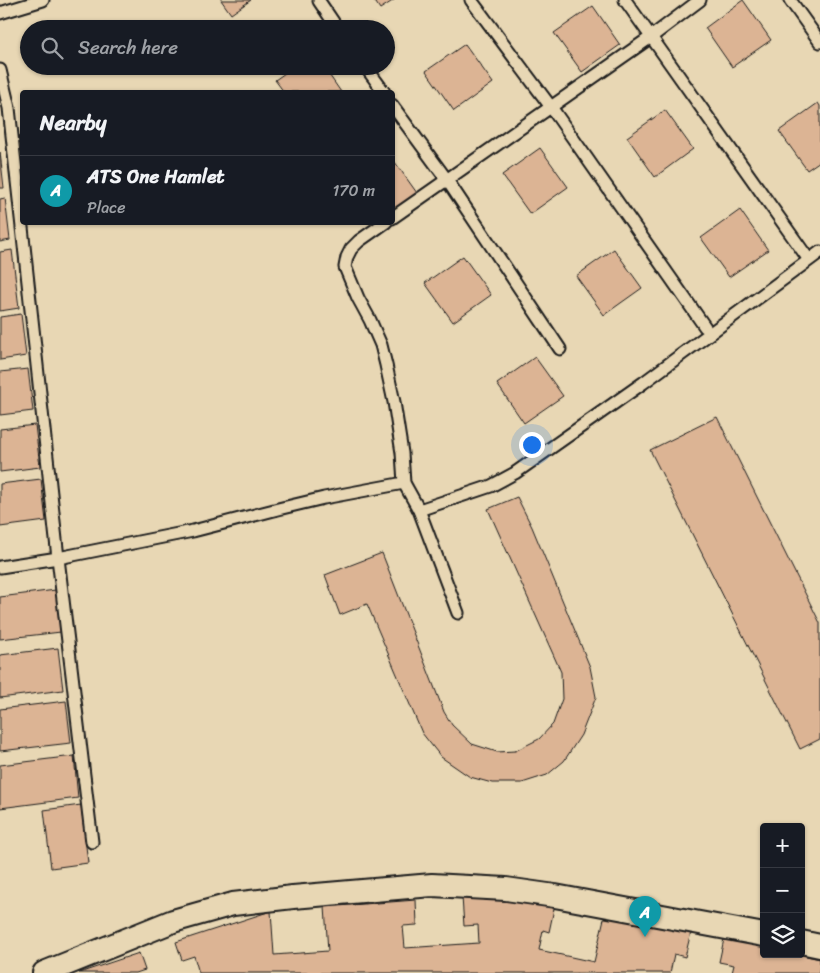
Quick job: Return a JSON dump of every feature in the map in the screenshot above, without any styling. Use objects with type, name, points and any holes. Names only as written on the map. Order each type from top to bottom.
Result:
[{"type":"street","points":[[44,973],[173,921],[233,904],[432,885],[506,889],[555,896],[760,934]]},
{"type":"street","points":[[805,943],[820,946]]},
{"type":"lane","points":[[0,13],[43,0]]},
{"type":"lane","points":[[471,0],[551,107],[705,327]]},
{"type":"lane","points":[[625,0],[807,257]]},
{"type":"lane","points":[[395,216],[651,37],[700,0]]},
{"type":"lane","points":[[790,0],[820,42]]},
{"type":"lane","points":[[319,1],[332,20]]},
{"type":"lane","points":[[0,70],[9,108],[20,209]]},
{"type":"lane","points":[[372,75],[383,90]]},
{"type":"lane","points":[[395,109],[446,180],[560,349]]},
{"type":"lane","points":[[22,225],[58,558],[92,842]]},
{"type":"lane","points":[[382,225],[351,249],[346,257],[345,267],[370,320],[386,365],[402,453],[404,483],[418,510],[458,613]]},
{"type":"lane","points":[[418,510],[491,486],[515,473],[643,383],[820,252]]},
{"type":"lane","points":[[0,567],[58,558],[193,531],[296,504],[404,483]]},
{"type":"building","points":[[221,0],[251,0],[231,14]]},
{"type":"building","points":[[374,0],[394,0],[380,9]]},
{"type":"building","points":[[743,0],[771,40],[732,67],[705,28]]},
{"type":"building","points":[[593,6],[620,45],[582,72],[554,33]]},
{"type":"building","points":[[465,44],[493,83],[454,111],[426,71]]},
{"type":"building","points":[[282,75],[329,75],[340,90],[282,90],[275,80]]},
{"type":"building","points":[[818,103],[820,106],[820,161],[807,170],[779,131]]},
{"type":"building","points":[[665,110],[693,149],[655,177],[627,137]]},
{"type":"building","points":[[540,148],[568,187],[530,214],[502,175]]},
{"type":"building","points":[[0,152],[4,188],[0,188]]},
{"type":"building","points":[[395,162],[417,193],[395,208]]},
{"type":"building","points":[[5,198],[10,240],[0,242],[0,199]]},
{"type":"building","points":[[740,210],[768,250],[729,277],[701,238]]},
{"type":"building","points":[[614,249],[642,288],[604,315],[576,276]]},
{"type":"building","points":[[12,250],[19,308],[0,311],[0,252]]},
{"type":"building","points":[[463,256],[491,295],[453,322],[425,283]]},
{"type":"building","points":[[21,314],[26,356],[0,360],[0,317]]},
{"type":"building","points":[[535,357],[563,396],[524,423],[497,384]]},
{"type":"building","points":[[28,369],[33,411],[0,415],[0,372]]},
{"type":"building","points":[[717,417],[820,623],[820,739],[800,749],[650,450]]},
{"type":"building","points":[[35,425],[40,467],[0,472],[0,429]]},
{"type":"building","points":[[41,479],[46,521],[0,527],[0,484]]},
{"type":"building","points":[[517,497],[532,527],[590,667],[596,697],[581,735],[564,761],[547,775],[522,783],[492,783],[470,777],[441,757],[422,733],[367,604],[340,615],[325,575],[382,553],[444,712],[452,725],[472,744],[497,752],[515,751],[539,739],[553,724],[562,699],[561,672],[488,509]]},
{"type":"building","points":[[56,590],[61,632],[0,639],[0,597]]},
{"type":"building","points":[[58,648],[63,690],[0,698],[0,655]]},
{"type":"building","points":[[66,701],[71,743],[0,751],[0,709]]},
{"type":"building","points":[[74,756],[78,798],[0,808],[0,765]]},
{"type":"building","points":[[81,805],[88,863],[51,868],[44,810]]},
{"type":"building","points":[[462,897],[555,904],[549,932],[543,930],[539,950],[594,962],[605,914],[691,932],[685,957],[674,954],[670,973],[199,973],[194,956],[182,960],[176,942],[271,911],[274,955],[328,951],[325,907],[416,900],[417,925],[403,926],[405,948],[479,943],[478,925],[464,926]]},
{"type":"building","points":[[724,939],[760,946],[760,958],[805,958],[805,956],[820,959],[819,973],[732,973],[734,965],[719,962]]},
{"type":"building","points":[[139,953],[145,970],[136,973],[79,973]]},
{"type":"place","name":"ATS One Hamlet","points":[[645,937]]}]
